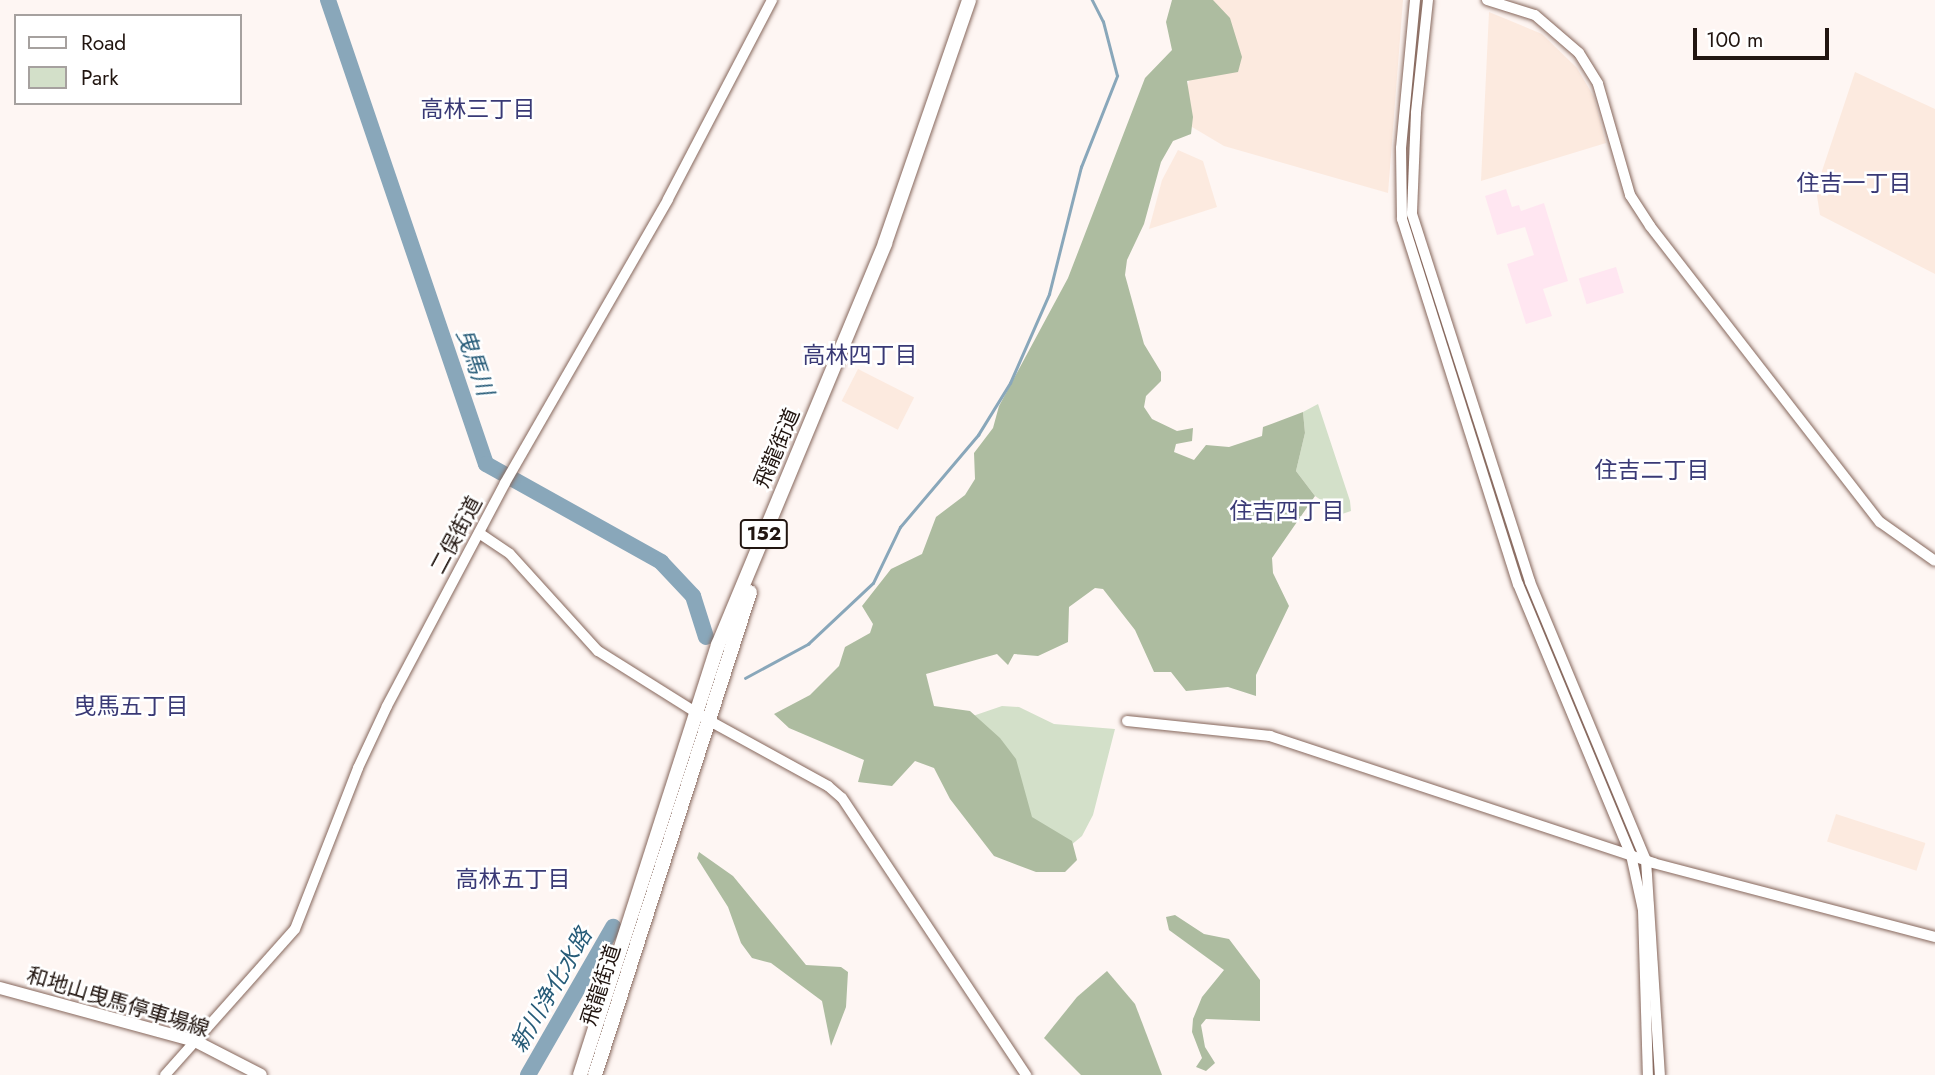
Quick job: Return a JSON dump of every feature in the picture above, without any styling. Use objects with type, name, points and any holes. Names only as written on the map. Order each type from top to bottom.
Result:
[{"type":"highway","name":"飛龍街道","points":[[595,1075],[702,715],[718,645],[886,243],[969,0]]},
{"type":"highway","name":"飛龍街道","points":[[580,1075],[702,715],[744,606],[894,245],[978,0]]},
{"type":"main road","name":"和地山曳馬停車場線","points":[[0,988],[195,1041],[261,1075]]},
{"type":"street","name":"二俣街道","points":[[165,1075],[295,929],[371,739],[505,482],[668,199],[772,0]]},
{"type":"street","points":[[1415,0],[1401,148],[1399,200],[1405,229],[1518,584],[1631,855],[1643,910],[1648,1075]]},
{"type":"street","points":[[1428,0],[1414,135],[1412,214],[1530,582],[1646,860],[1660,1075]]},
{"type":"street","points":[[1488,0],[1535,16],[1578,53],[1598,84],[1630,195],[1650,226],[1880,522],[1935,561]]},
{"type":"street","points":[[479,533],[509,554],[598,651],[702,715],[788,761],[842,798],[1026,1075]]},
{"type":"street","points":[[1128,721],[1270,736],[1646,860],[1935,937]]},
{"type":"shaded area","points":[[1209,0],[1403,0],[1388,193],[1224,146],[1187,124],[1188,85]]},
{"type":"shaded area","points":[[1489,12],[1542,34],[1577,68],[1594,97],[1606,143],[1481,181]]},
{"type":"shaded area","points":[[1855,72],[1935,109],[1935,274],[1820,215],[1817,196],[1822,171]]},
{"type":"shaded area","points":[[1178,150],[1203,161],[1217,207],[1149,229],[1162,180]]},
{"type":"shaded area","points":[[1506,189],[1512,207],[1519,205],[1521,211],[1544,203],[1568,281],[1543,289],[1552,316],[1526,324],[1507,264],[1534,255],[1525,227],[1497,235],[1485,196]]},
{"type":"shaded area","points":[[1616,267],[1624,293],[1587,304],[1579,278]]},
{"type":"shaded area","points":[[858,369],[914,398],[898,430],[842,401]]},
{"type":"shaded area","points":[[1836,814],[1925,843],[1916,871],[1827,842]]},
{"type":"green space","points":[[1172,0],[1213,0],[1230,18],[1242,57],[1238,72],[1187,81],[1193,117],[1191,134],[1173,141],[1161,162],[1144,224],[1127,260],[1125,275],[1144,344],[1161,372],[1161,381],[1146,396],[1144,407],[1152,419],[1177,431],[1193,428],[1192,441],[1176,444],[1174,452],[1194,460],[1206,445],[1229,447],[1262,436],[1263,427],[1303,412],[1305,433],[1296,471],[1315,496],[1272,558],[1273,573],[1289,606],[1256,675],[1256,696],[1228,687],[1186,691],[1171,672],[1154,672],[1135,630],[1103,589],[1095,588],[1069,607],[1068,642],[1038,656],[1014,654],[1008,665],[997,654],[926,674],[934,706],[970,711],[1000,738],[1016,759],[1032,817],[1072,841],[1077,860],[1065,872],[1036,872],[994,856],[950,799],[934,768],[915,761],[892,786],[858,782],[864,760],[789,728],[774,714],[810,695],[839,666],[845,647],[870,633],[873,624],[862,606],[891,569],[922,554],[936,517],[965,495],[975,479],[974,453],[993,428],[999,406],[1068,278],[1145,78],[1172,50],[1166,22]]},
{"type":"green space","points":[[1318,404],[1350,501],[1351,511],[1342,514],[1315,496],[1296,471],[1305,433],[1303,412]]},
{"type":"green space","points":[[1002,706],[1019,707],[1054,724],[1115,729],[1093,815],[1082,836],[1070,846],[1052,852],[932,730]]},
{"type":"green space","points":[[699,852],[733,876],[806,965],[841,967],[848,972],[846,1007],[831,1046],[822,1001],[771,963],[752,958],[741,943],[728,907],[697,858]]},
{"type":"green space","points":[[1175,915],[1204,934],[1229,939],[1260,980],[1260,1021],[1206,1019],[1201,1025],[1205,1047],[1215,1063],[1206,1071],[1196,1067],[1202,1058],[1192,1032],[1193,1019],[1202,997],[1224,970],[1169,930],[1166,917]]},
{"type":"green space","points":[[1107,971],[1135,1004],[1162,1075],[1081,1075],[1044,1038],[1077,997]]},
{"type":"waterway","name":"曳馬川","points":[[328,0],[486,464],[661,562],[693,596],[706,637]]},
{"type":"waterway","points":[[745,678],[808,644],[873,583],[900,527],[978,435],[1010,383],[1049,294],[1081,167],[1117,76],[1103,22],[1092,0]]},
{"type":"waterway","name":"新川浄化水路","points":[[528,1075],[613,927]]},
{"type":"district","name":"高林三丁目","points":[[478,109]]},
{"type":"district","name":"住吉一丁目","points":[[1854,183]]},
{"type":"district","name":"高林四丁目","points":[[860,355]]},
{"type":"district","name":"住吉二丁目","points":[[1652,470]]},
{"type":"district","name":"住吉四丁目","points":[[1287,511]]},
{"type":"district","name":"曳馬五丁目","points":[[131,706]]},
{"type":"district","name":"高林五丁目","points":[[513,879]]}]
